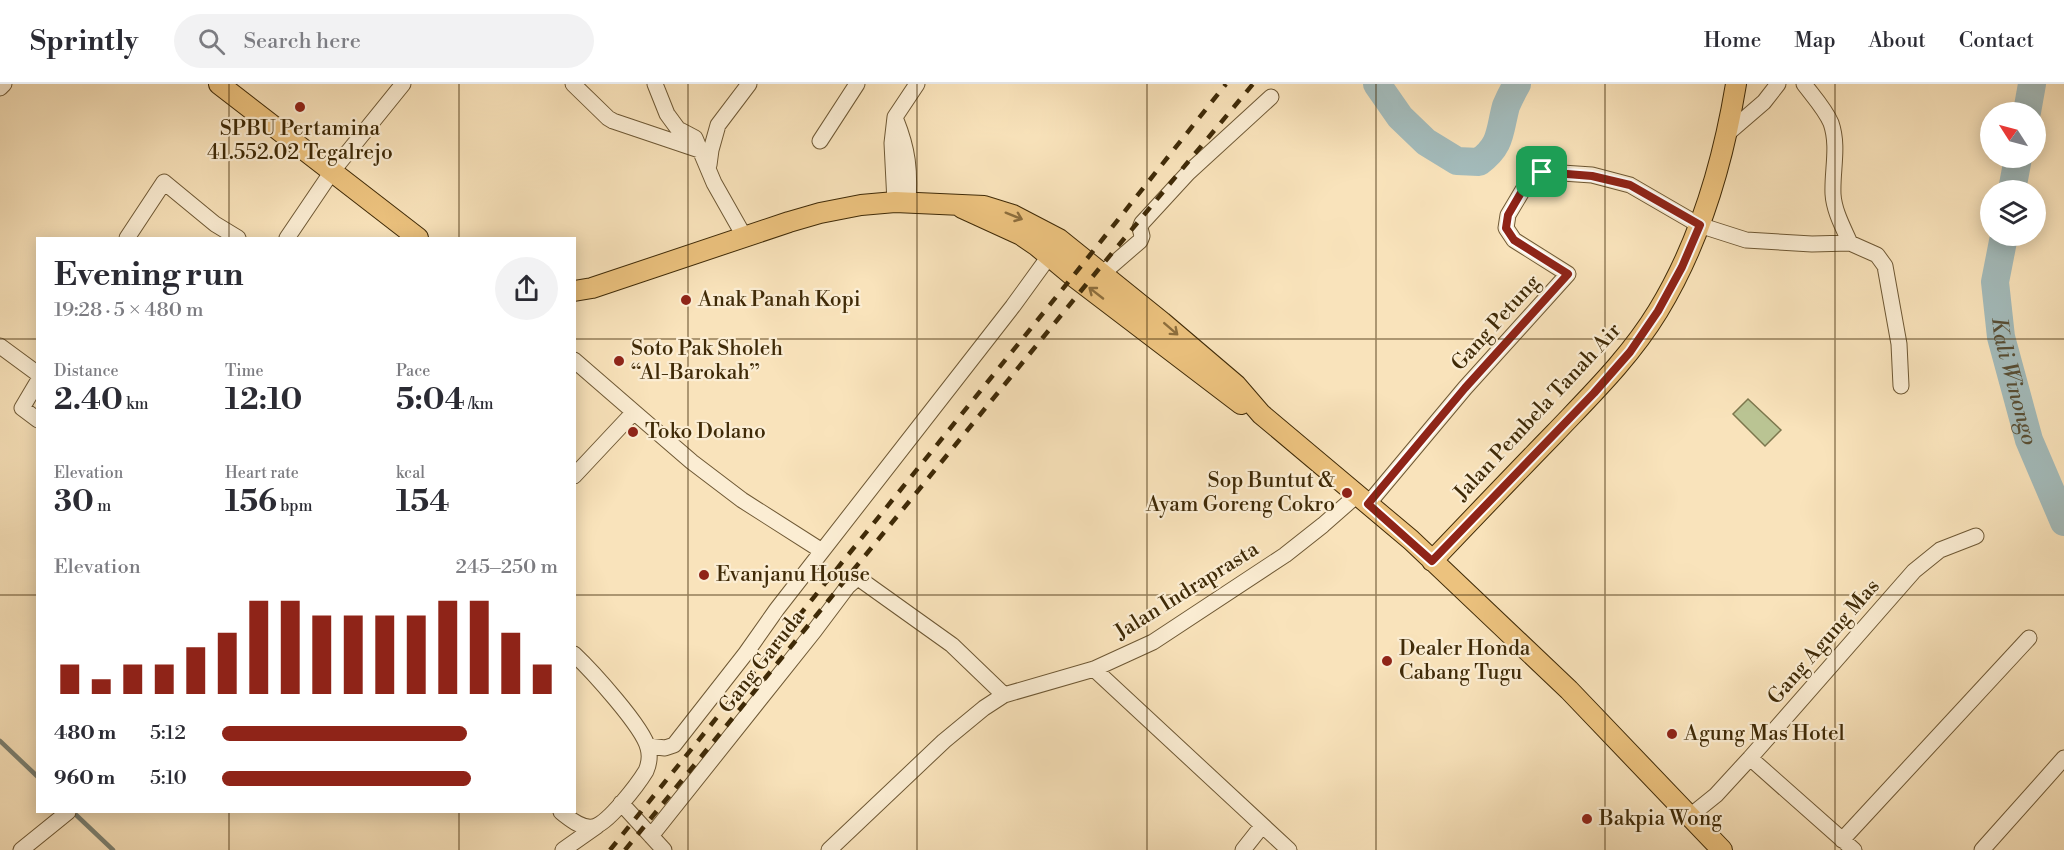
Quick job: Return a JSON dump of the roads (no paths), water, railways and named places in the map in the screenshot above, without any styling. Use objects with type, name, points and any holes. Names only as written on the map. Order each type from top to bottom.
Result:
[{"type":"main road","name":"Jalan Pembela Tanah Air","points":[[1432,561],[1594,393],[1630,352],[1663,302],[1682,267],[1708,203],[1728,134],[1736,84]]},
{"type":"main road","points":[[226,86],[331,173],[417,237]]},
{"type":"main road","points":[[576,291],[611,282],[744,236],[820,213],[861,205],[901,202],[984,206],[1020,218],[1059,239],[1103,273],[1225,376],[1261,414],[1432,561],[1569,690],[1722,850]]},
{"type":"main road","points":[[957,205],[1021,236],[1050,255],[1073,276],[1224,393],[1261,414]]},
{"type":"street","points":[[0,88],[4,84]]},
{"type":"street","points":[[288,237],[331,173],[403,84]]},
{"type":"street","points":[[573,84],[613,121],[702,151]]},
{"type":"street","points":[[708,169],[718,125],[749,84]]},
{"type":"street","points":[[820,141],[857,84]]},
{"type":"street","points":[[901,202],[909,177],[906,144],[895,117],[916,84]]},
{"type":"street","points":[[1728,134],[1764,102],[1778,84]]},
{"type":"street","points":[[1804,84],[1827,115],[1834,132],[1833,194],[1836,209],[1850,243]]},
{"type":"street","points":[[660,86],[667,114],[678,129],[695,138],[720,195],[744,236]]},
{"type":"street","points":[[1103,273],[1140,242],[1142,223],[1188,173],[1271,97]]},
{"type":"street","name":"Gang Petung","points":[[1362,499],[1568,274],[1514,240],[1508,233],[1506,224],[1508,215],[1530,177],[1547,172],[1592,176],[1630,185],[1700,225]]},
{"type":"street","points":[[128,237],[164,182],[215,224],[236,237]]},
{"type":"street","points":[[1700,225],[1746,240],[1812,244],[1850,243],[1877,255],[1884,266],[1899,344],[1901,386]]},
{"type":"street","points":[[648,746],[666,748],[674,746],[1050,255]]},
{"type":"street","points":[[0,346],[36,373]]},
{"type":"street","points":[[576,362],[692,462],[742,500],[822,551]]},
{"type":"street","points":[[36,384],[22,408],[36,418]]},
{"type":"street","points":[[576,474],[634,412]]},
{"type":"street","name":"Jalan Indraprasta","points":[[830,850],[944,741],[984,708],[1004,695],[1094,669],[1153,642],[1285,555],[1323,525],[1362,499]]},
{"type":"street","name":"Gang Agung Mas","points":[[1689,816],[1716,795],[1750,758],[1914,571],[1940,550],[1976,536]]},
{"type":"street","name":"Gang Garuda","points":[[651,836],[854,580],[861,580],[952,645],[1004,695]]},
{"type":"street","points":[[1750,758],[1848,845],[2030,638]]},
{"type":"street","points":[[563,850],[600,824],[621,803],[647,768],[649,754],[643,736],[606,688],[576,656]]},
{"type":"street","points":[[1094,669],[1289,850]]},
{"type":"street","points":[[1982,850],[2064,758]]},
{"type":"street","points":[[621,803],[664,850]]},
{"type":"street","points":[[21,850],[67,813]]},
{"type":"street","points":[[562,813],[579,825],[592,827],[600,824]]},
{"type":"street","points":[[1243,850],[1262,826]]},
{"type":"waterway","name":"Kali Winongo","points":[[1377,84],[1400,117],[1426,142],[1457,161],[1479,162],[1496,144],[1506,106],[1517,84]]},
{"type":"waterway","name":"Kali Winongo","points":[[2029,102],[2032,84]]},
{"type":"waterway","name":"Kali Winongo","points":[[2014,180],[2016,168]]},
{"type":"waterway","name":"Kali Winongo","points":[[2002,246],[1995,282],[2001,337],[2029,440],[2064,522]]},
{"type":"waterway","points":[[0,741],[36,775]]},
{"type":"waterway","points":[[74,813],[113,850]]},
{"type":"railway","points":[[610,850],[1226,84]]},
{"type":"railway","points":[[625,850],[1098,270],[1253,84]]},
{"type":"place","name":"SPBU Pertamina 41.552.02 Tegalrejo","points":[[300,107]]},
{"type":"place","name":"Anak Panah Kopi","points":[[686,300]]},
{"type":"place","name":"Soto Pak Sholeh “Al-Barokah”","points":[[619,361]]},
{"type":"place","name":"Toko Dolano","points":[[633,432]]},
{"type":"place","name":"Sop Buntut & Ayam Goreng Cokro","points":[[1347,493]]},
{"type":"place","name":"Evanjanu House","points":[[704,575]]},
{"type":"place","name":"Dealer Honda Cabang Tugu","points":[[1387,661]]},
{"type":"place","name":"Agung Mas Hotel","points":[[1672,734]]},
{"type":"place","name":"Bakpia Wong","points":[[1587,819]]}]
